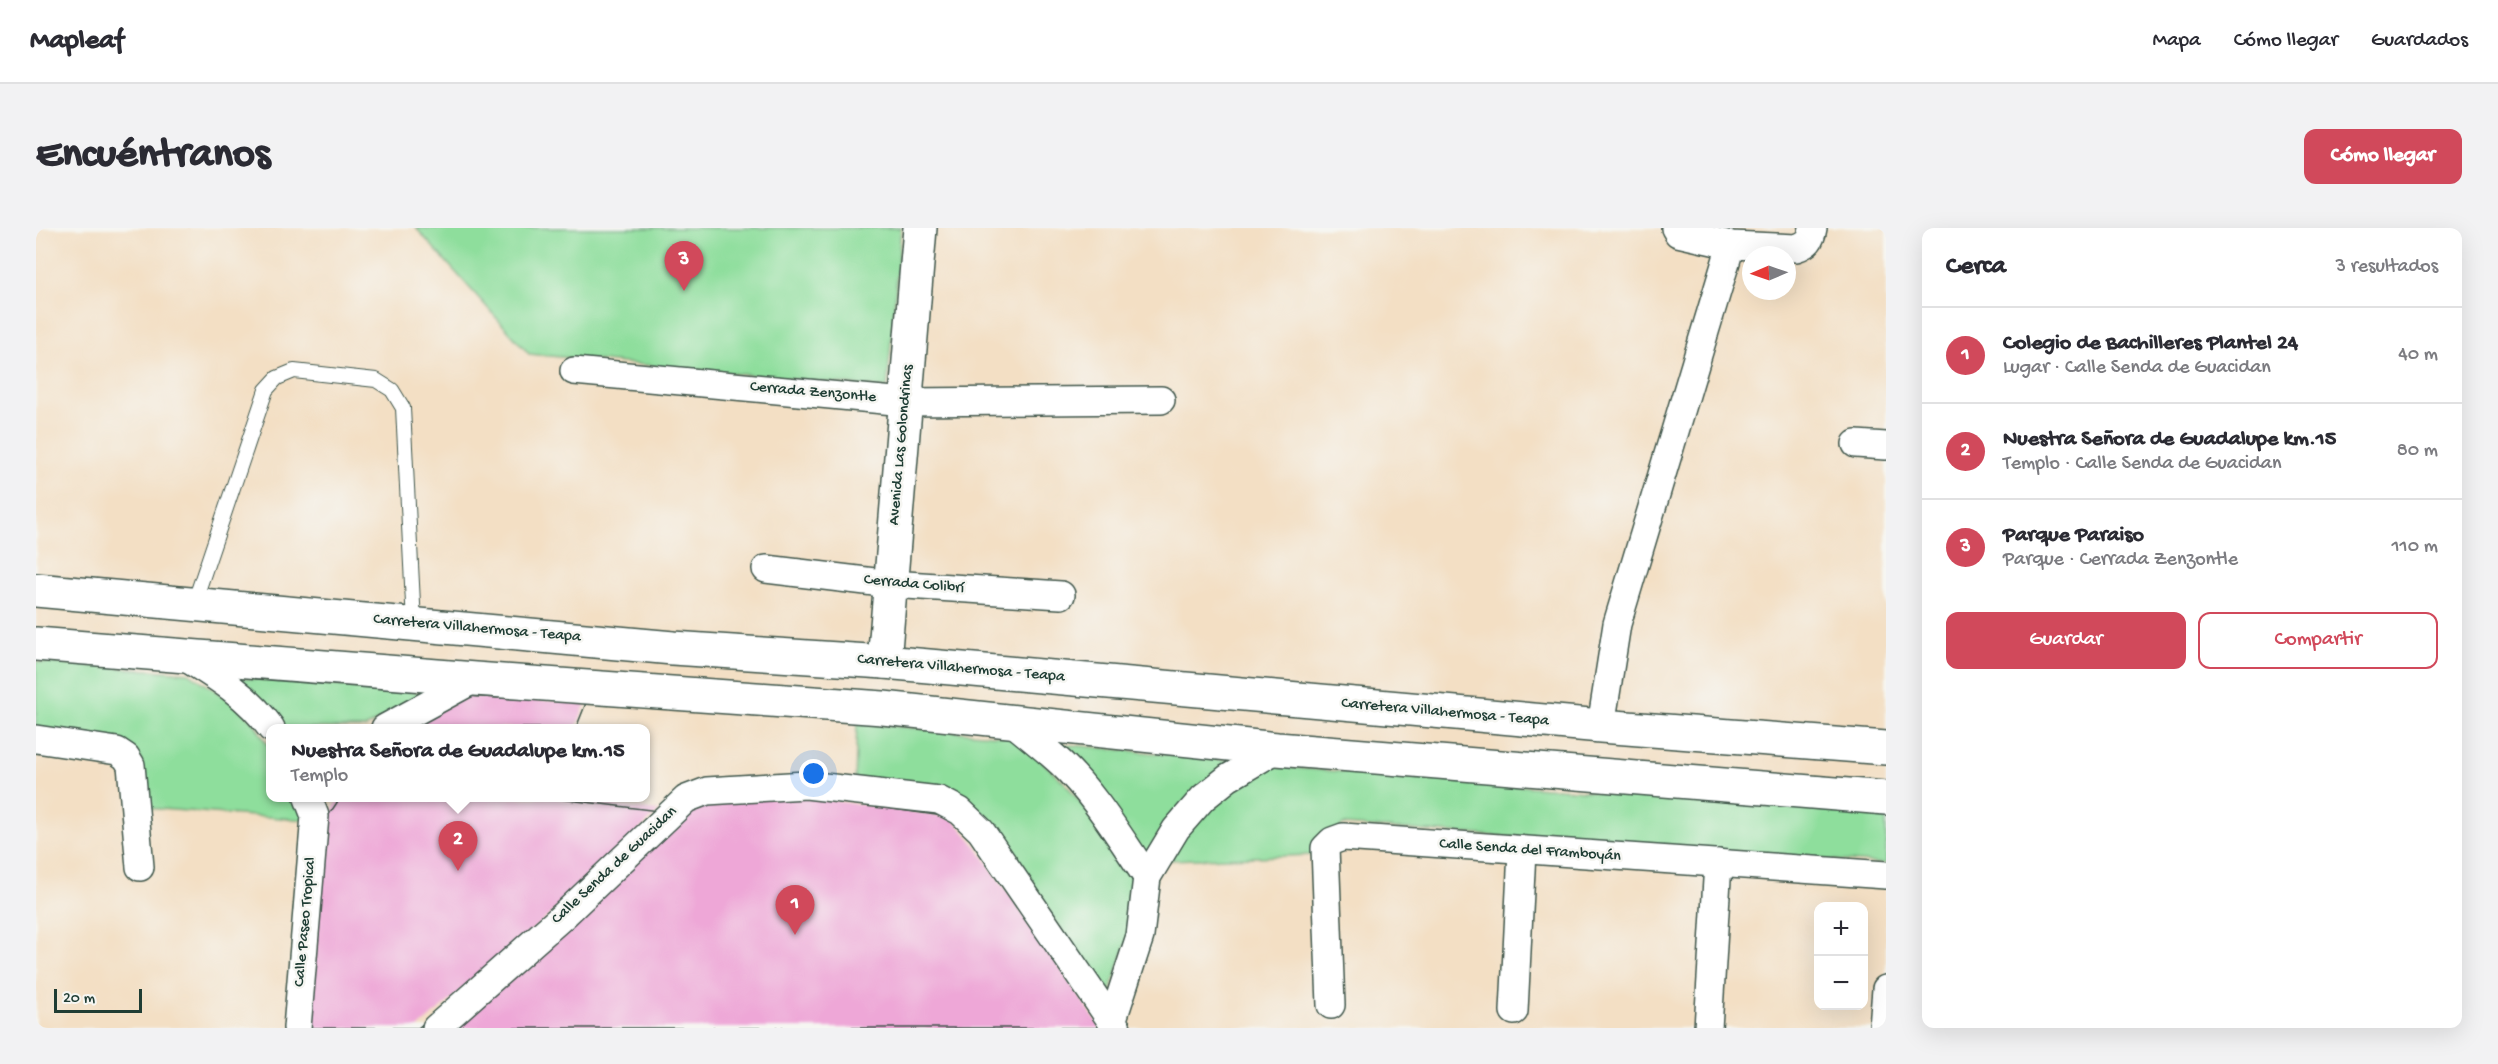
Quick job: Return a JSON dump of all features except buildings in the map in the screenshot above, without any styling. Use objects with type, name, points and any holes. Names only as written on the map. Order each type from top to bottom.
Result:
[{"type":"main road","name":"Avenida Las Golondrinas","points":[[884,662],[920,228]]},
{"type":"main road","name":"Carretera Villahermosa - Teapa","points":[[36,590],[673,648],[884,662],[1601,726],[1886,748]]},
{"type":"main road","points":[[36,644],[475,679],[883,708],[1276,749],[1886,798]]},
{"type":"street","points":[[1675,228],[1678,233],[1731,245],[1796,248],[1806,245],[1811,239],[1813,228]]},
{"type":"street","points":[[1601,726],[1617,624],[1731,245]]},
{"type":"street","name":"Cerrada Zenzontle","points":[[574,371],[905,402],[1161,400]]},
{"type":"street","points":[[1856,444],[1886,446]]},
{"type":"street","name":"Cerrada Colibrí","points":[[766,569],[891,584],[1061,595]]},
{"type":"street","points":[[182,655],[239,693],[258,711],[267,724]]},
{"type":"street","points":[[394,724],[475,679]]},
{"type":"street","points":[[1011,722],[1075,778],[1100,809],[1147,877]]},
{"type":"street","points":[[36,740],[117,751],[126,757],[131,765],[140,867]]},
{"type":"street","points":[[1114,1025],[1140,936],[1147,877],[1176,830],[1203,798],[1228,778],[1276,749]]},
{"type":"street","name":"Calle Senda de Guacidan","points":[[436,1028],[563,916],[686,799],[707,791],[806,784],[939,800],[960,811],[981,831],[1114,1025]]},
{"type":"street","name":"Calle Paseo Tropical","points":[[297,1028],[317,804]]},
{"type":"street","name":"Calle Senda del Framboyán","points":[[1331,1005],[1325,848],[1332,841],[1343,837],[1886,876]]},
{"type":"street","points":[[1514,1011],[1521,851]]},
{"type":"street","points":[[1708,1028],[1718,863]]},
{"type":"street","points":[[1883,1028],[1886,989]]},
{"type":"lane","points":[[194,603],[266,390],[277,378],[294,371],[376,380],[392,390],[402,408],[414,623]]},
{"type":"green space","points":[[416,228],[901,228],[887,388],[529,354]]},
{"type":"green space","points":[[36,662],[189,673],[228,699],[253,721],[266,742],[266,802],[299,802],[307,820],[147,808],[141,758],[36,731]]},
{"type":"green space","points":[[235,677],[426,693],[372,724],[280,724]]},
{"type":"green space","points":[[857,723],[1016,737],[1065,783],[1136,880],[1129,935],[1108,998],[987,821],[855,781]]},
{"type":"green space","points":[[1052,743],[1233,761],[1146,857]]},
{"type":"green space","points":[[1270,766],[1886,815],[1886,864],[1343,825],[1312,855],[1170,860],[1183,835],[1210,806]]},
{"type":"place","name":"Parque Paraiso","points":[[684,291]]},
{"type":"place","name":"Nuestra Señora de Guadalupe km.15","points":[[458,871]]},
{"type":"place","name":"Colegio de Bachilleres Plantel 24","points":[[795,935]]}]
